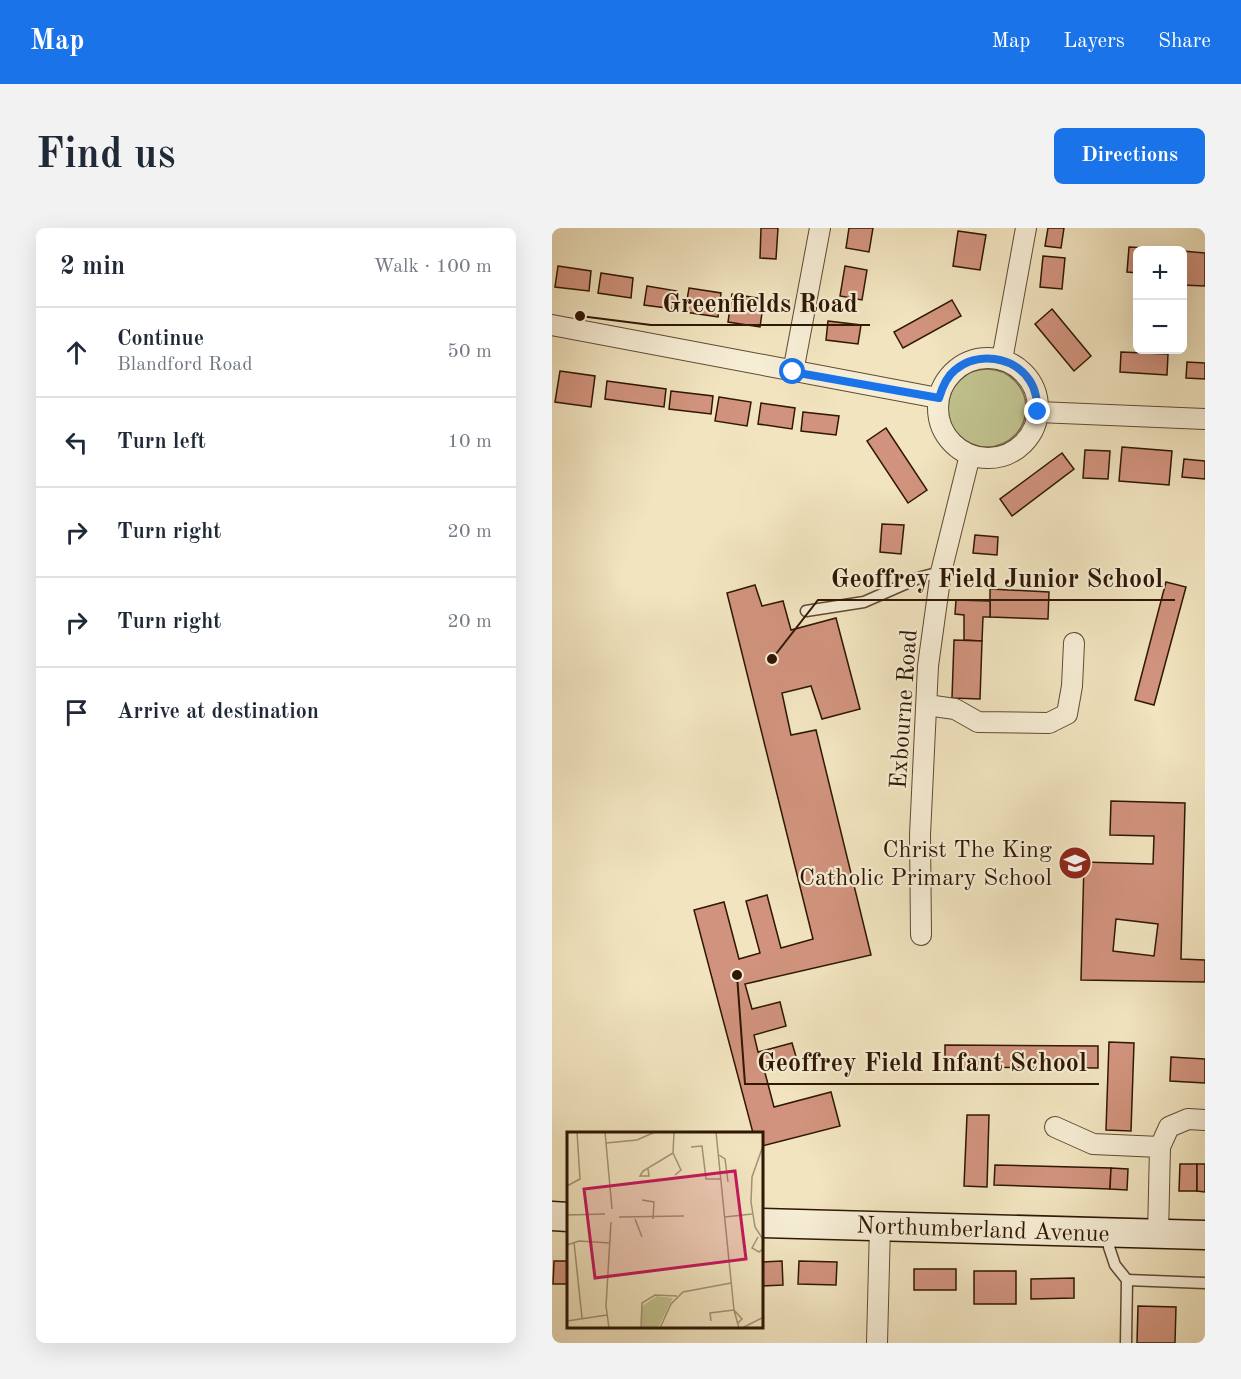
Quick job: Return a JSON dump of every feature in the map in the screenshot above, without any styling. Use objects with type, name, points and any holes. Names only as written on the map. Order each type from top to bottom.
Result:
[{"type":"street","points":[[793,372],[820,228]]},
{"type":"street","points":[[1002,360],[1026,228]]},
{"type":"street","points":[[552,325],[939,398]]},
{"type":"street","points":[[986,358],[1002,360],[1018,368],[1029,380],[1036,395],[1038,412],[1034,427],[1026,440],[1014,451],[1000,457],[986,459],[958,449],[948,439],[937,412],[939,398],[944,383],[962,365],[969,361],[986,358]]},
{"type":"street","points":[[1038,412],[1205,419]]},
{"type":"street","name":"Exbourne Road","points":[[921,935],[920,835],[928,666],[941,572],[970,455]]},
{"type":"street","points":[[927,705],[956,709],[978,722],[1049,723],[1066,714],[1072,686],[1074,643]]},
{"type":"street","points":[[1158,1235],[1160,1147],[1168,1127],[1188,1119],[1205,1120]]},
{"type":"street","points":[[1055,1127],[1093,1144],[1160,1147]]},
{"type":"street","points":[[552,1216],[567,1217]]},
{"type":"street","name":"Northumberland Avenue","points":[[764,1223],[1205,1235]]},
{"type":"street","points":[[877,1343],[880,1226]]},
{"type":"lane","points":[[806,611],[864,602],[921,577],[941,572]]},
{"type":"lane","points":[[1112,1233],[1109,1247],[1115,1265],[1126,1280],[1126,1343]]},
{"type":"lane","points":[[1126,1280],[1205,1283]]},
{"type":"green space","points":[[987,369],[1002,372],[1019,386],[1026,408],[1023,423],[1009,440],[987,447],[972,444],[955,430],[948,408],[951,393],[965,376]]},
{"type":"building","points":[[761,228],[778,228],[776,259],[760,258]]},
{"type":"building","points":[[849,228],[873,228],[869,252],[846,248]]},
{"type":"building","points":[[1048,228],[1064,228],[1061,248],[1045,246]]},
{"type":"building","points":[[958,231],[986,235],[980,270],[953,266]]},
{"type":"building","points":[[1129,247],[1133,247],[1133,273],[1127,272]]},
{"type":"building","points":[[1187,251],[1205,253],[1205,286],[1187,285]]},
{"type":"building","points":[[1043,256],[1065,258],[1062,289],[1040,287]]},
{"type":"building","points":[[558,266],[591,271],[589,291],[555,287]]},
{"type":"building","points":[[845,266],[867,270],[862,300],[840,296]]},
{"type":"building","points":[[601,273],[633,278],[631,298],[598,293]]},
{"type":"building","points":[[647,286],[677,291],[674,309],[644,305]]},
{"type":"building","points":[[689,288],[721,293],[718,317],[685,312]]},
{"type":"building","points":[[732,294],[764,299],[760,327],[728,322]]},
{"type":"building","points":[[952,300],[961,316],[903,348],[894,332]]},
{"type":"building","points":[[1052,309],[1091,356],[1074,371],[1035,324]]},
{"type":"building","points":[[828,321],[861,325],[858,344],[826,340]]},
{"type":"building","points":[[1121,352],[1168,354],[1167,375],[1120,372]]},
{"type":"building","points":[[1187,362],[1205,363],[1205,379],[1186,378]]},
{"type":"building","points":[[560,371],[595,376],[591,407],[555,402]]},
{"type":"building","points":[[607,381],[666,389],[664,407],[605,399]]},
{"type":"building","points":[[671,391],[713,396],[711,414],[669,409]]},
{"type":"building","points":[[719,397],[751,402],[747,426],[715,421]]},
{"type":"building","points":[[761,403],[795,408],[792,429],[758,424]]},
{"type":"building","points":[[803,412],[839,416],[836,435],[801,431]]},
{"type":"building","points":[[886,428],[927,490],[908,503],[867,441]]},
{"type":"building","points":[[1122,447],[1172,451],[1169,485],[1119,481]]},
{"type":"building","points":[[1085,450],[1110,451],[1108,479],[1083,478]]},
{"type":"building","points":[[1062,453],[1074,469],[1012,516],[1000,499]]},
{"type":"building","points":[[1184,459],[1205,461],[1205,479],[1182,477]]},
{"type":"building","points":[[882,524],[904,525],[901,554],[880,552]]},
{"type":"building","points":[[975,535],[998,537],[997,555],[973,553]]},
{"type":"building","points":[[1166,582],[1186,587],[1154,705],[1135,700]]},
{"type":"building","points":[[755,585],[762,606],[783,601],[791,630],[836,618],[860,709],[822,719],[811,686],[782,693],[791,735],[816,730],[871,955],[745,984],[752,1009],[780,1002],[786,1026],[754,1035],[758,1052],[792,1043],[797,1060],[764,1069],[774,1107],[831,1092],[840,1126],[764,1145],[764,1132],[753,1132],[694,910],[724,902],[739,959],[760,953],[746,901],[767,895],[781,948],[813,939],[727,593]]},
{"type":"building","points":[[990,589],[1049,592],[1048,619],[990,617]]},
{"type":"building","points":[[956,600],[990,601],[990,617],[983,617],[982,641],[964,640],[964,615],[955,614]]},
{"type":"building","points":[[954,640],[982,641],[980,699],[952,698]]},
{"type":"building","points":[[1111,801],[1185,803],[1181,959],[1205,960],[1205,982],[1081,980],[1084,862],[1153,864],[1154,836],[1110,835]],"holes":[[[1116,919],[1158,924],[1154,956],[1113,951]]]},
{"type":"building","points":[[1109,1042],[1134,1043],[1131,1131],[1106,1130]]},
{"type":"building","points":[[945,1045],[1098,1046],[1098,1068],[945,1067]]},
{"type":"building","points":[[1171,1057],[1205,1059],[1205,1083],[1170,1081]]},
{"type":"building","points":[[967,1115],[989,1115],[987,1187],[964,1186]]},
{"type":"building","points":[[1180,1164],[1197,1164],[1197,1191],[1179,1191]]},
{"type":"building","points":[[1197,1164],[1205,1164],[1205,1192],[1197,1191]]},
{"type":"building","points":[[995,1165],[1111,1168],[1110,1189],[994,1185]]},
{"type":"building","points":[[1111,1168],[1128,1169],[1127,1190],[1110,1189]]},
{"type":"building","points":[[554,1261],[567,1261],[567,1284],[553,1284]]},
{"type":"building","points":[[782,1261],[783,1285],[764,1286],[764,1262]]},
{"type":"building","points":[[799,1261],[837,1262],[836,1285],[798,1284]]},
{"type":"building","points":[[914,1269],[956,1269],[956,1290],[914,1290]]},
{"type":"building","points":[[974,1271],[1016,1271],[1016,1304],[974,1304]]},
{"type":"building","points":[[1074,1278],[1074,1298],[1031,1299],[1031,1279]]},
{"type":"building","points":[[1138,1306],[1176,1307],[1175,1343],[1137,1343]]},
{"type":"place","name":"Greenfields Road","points":[[580,316]]},
{"type":"place","name":"Geoffrey Field Junior School","points":[[772,659]]},
{"type":"place","name":"Christ The King Catholic Primary School","points":[[1075,863]]},
{"type":"place","name":"Geoffrey Field Infant School","points":[[737,975]]},
{"type":"route","points":[[793,372],[939,398],[944,383],[955,370],[969,361],[986,358],[1002,360],[1018,368],[1029,380],[1036,395],[1038,412]]}]
